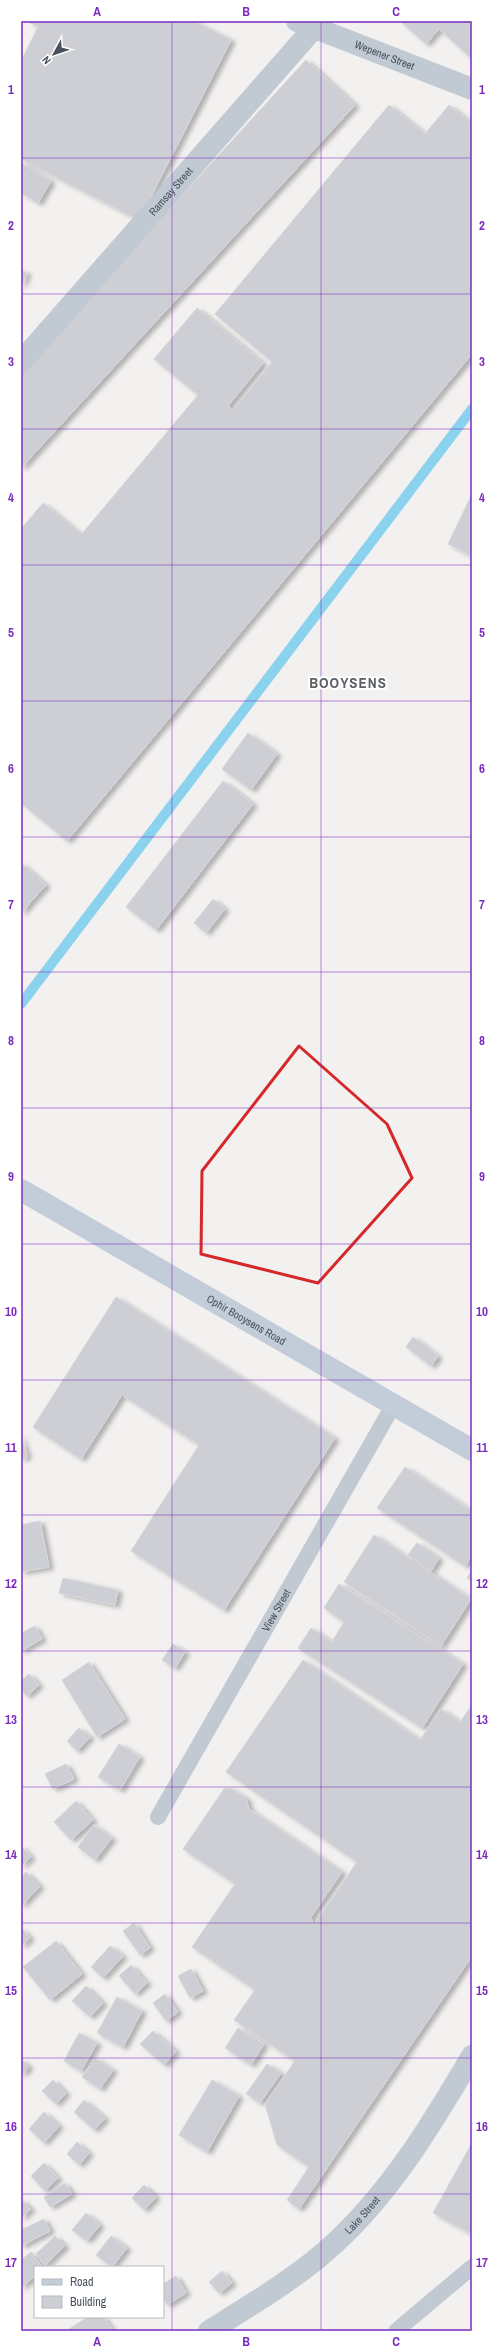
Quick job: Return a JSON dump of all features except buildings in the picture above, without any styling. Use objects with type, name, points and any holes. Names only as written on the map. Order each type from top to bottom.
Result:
[{"type":"main road","name":"Ophir Booysens Road","points":[[21,1190],[472,1450]]},
{"type":"street","name":"Wepener Street","points":[[310,23],[472,89]]},
{"type":"street","name":"Ramsay Street","points":[[21,362],[310,23]]},
{"type":"street","name":"Lake Street","points":[[209,2331],[300,2270],[336,2243],[363,2215],[412,2155],[472,2056]]},
{"type":"lane","name":"View Street","points":[[158,1817],[394,1404]]},
{"type":"lane","points":[[396,2331],[472,2267]]},
{"type":"highlighted area","points":[[299,1046],[387,1124],[412,1178],[318,1283],[201,1254],[202,1171]]},
{"type":"waterway","points":[[21,1004],[472,409]]},
{"type":"district","name":"BOOYSENS","points":[[348,682]]}]
